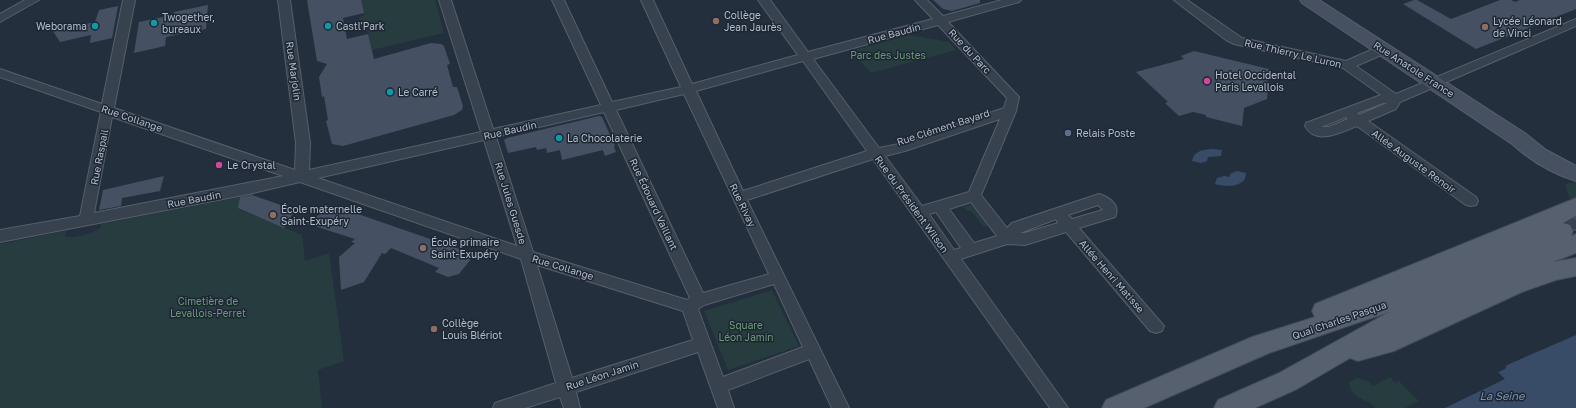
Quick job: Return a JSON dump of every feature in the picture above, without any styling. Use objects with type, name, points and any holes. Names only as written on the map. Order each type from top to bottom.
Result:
[{"type":"main road","name":"Rue Anatole France","points":[[1308,0],[1519,139]]},
{"type":"main road","points":[[1519,139],[1534,144],[1557,158],[1576,164]]},
{"type":"main road","points":[[1519,139],[1526,146],[1557,166],[1576,174]]},
{"type":"main road","points":[[1567,229],[1576,206]]},
{"type":"main road","name":"Quai Charles Pasqua","points":[[1115,408],[1261,345],[1402,298],[1567,229]]},
{"type":"main road","name":"Quai Charles Pasqua","points":[[1227,408],[1288,381],[1364,337],[1567,229]]},
{"type":"main road","points":[[1339,352],[1375,347],[1432,324],[1534,278],[1575,264]]},
{"type":"street","points":[[0,19],[33,0]]},
{"type":"street","name":"Rue Raspail","points":[[86,219],[129,0]]},
{"type":"street","name":"Rue Marjolin","points":[[284,0],[303,143],[302,177]]},
{"type":"street","name":"Rue Jules Guesde","points":[[445,0],[490,134],[528,256],[572,408]]},
{"type":"street","name":"Rue Édouard Vaillant","points":[[558,0],[609,107],[694,303],[702,344],[726,408]]},
{"type":"street","name":"Rue Rivay","points":[[647,0],[738,197],[841,408]]},
{"type":"street","name":"Rue du Président Wilson","points":[[764,0],[1060,408]]},
{"type":"street","name":"Rue du Parc","points":[[921,0],[1013,97],[1011,108]]},
{"type":"street","name":"Rue Baudin","points":[[0,236],[302,177],[688,89],[1015,0]]},
{"type":"street","name":"Rue Thierry Le Luron","points":[[1180,0],[1230,37],[1347,66]]},
{"type":"street","points":[[1347,66],[1395,99],[1436,83],[1576,22]]},
{"type":"street","points":[[1347,66],[1384,49]]},
{"type":"street","name":"Rue Collange","points":[[0,73],[528,256],[694,303]]},
{"type":"street","name":"Allée Auguste Renoir","points":[[1395,99],[1392,106],[1352,116],[1471,201]]},
{"type":"street","points":[[974,196],[1011,108]]},
{"type":"street","name":"Rue Clément Bayard","points":[[875,153],[896,142],[939,128],[1011,108]]},
{"type":"street","name":"Rue Clément Bayard","points":[[738,197],[875,153],[900,148],[1011,108]]},
{"type":"street","points":[[919,212],[974,196]]},
{"type":"street","points":[[974,196],[1007,238]]},
{"type":"street","points":[[950,257],[1007,238],[1025,239],[1110,213],[1110,209],[1106,203],[1100,199],[1017,228],[1007,238]]},
{"type":"street","points":[[939,206],[971,251]]},
{"type":"street","name":"Allée Henri Matisse","points":[[1058,214],[1156,326]]},
{"type":"street","points":[[694,303],[778,277]]},
{"type":"street","name":"Rue Léon Jamin","points":[[502,408],[566,386],[702,344]]},
{"type":"street","points":[[718,386],[814,350]]},
{"type":"green space","points":[[361,0],[435,0],[444,33],[372,50],[367,28],[361,29],[359,17],[364,16]]},
{"type":"green space","name":"Parc des Justes","points":[[910,35],[949,42],[956,50],[871,73],[851,51]]},
{"type":"green space","points":[[1576,182],[1576,198],[1573,200],[1569,197],[1565,184]]},
{"type":"green space","name":"Cimetière de Levallois-Perret","points":[[240,197],[239,209],[302,235],[305,261],[329,253],[344,361],[318,370],[322,408],[0,408],[0,244],[66,231],[65,236],[78,237],[97,230],[100,228],[101,224]]},
{"type":"green space","points":[[969,205],[977,207],[992,224],[984,227],[972,212],[966,210],[963,206]]},
{"type":"green space","name":"Square Léon Jamin","points":[[772,290],[799,346],[728,370],[704,311]]},
{"type":"green space","points":[[1390,377],[1395,383],[1399,381],[1419,401],[1405,408],[1376,408],[1356,395],[1350,388],[1349,382],[1357,378],[1368,381],[1373,386]]},
{"type":"water","points":[[1211,149],[1222,150],[1221,156],[1208,157],[1207,161],[1201,163],[1192,161],[1197,153]]},
{"type":"water","points":[[1237,171],[1246,173],[1245,178],[1239,184],[1224,186],[1215,184],[1217,178],[1224,176],[1230,177],[1230,174]]},
{"type":"water","name":"La Seine","points":[[1576,335],[1576,408],[1445,408],[1505,379],[1498,372],[1505,369],[1507,365]]},
{"type":"building","name":"Le Carré","points":[[307,0],[361,0],[364,13],[343,18],[347,39],[368,34],[374,59],[431,43],[441,44],[444,46],[450,64],[447,65],[453,87],[457,87],[463,106],[462,110],[454,115],[343,146],[332,144],[326,121],[328,120],[319,77],[327,64],[317,61]]},
{"type":"building","points":[[933,0],[980,0],[980,3],[952,11],[943,9]]},
{"type":"building","name":"Lycée Léonard de Vinci","points":[[1417,0],[1451,19],[1500,0],[1511,0],[1515,2],[1520,0],[1576,0],[1576,9],[1476,49],[1403,4]]},
{"type":"building","name":"Twogether, bureaux","points":[[208,5],[206,29],[166,37],[165,46],[134,53],[139,22],[173,15],[174,12]]},
{"type":"building","name":"Weborama","points":[[118,6],[112,38],[90,43],[91,35],[60,42],[53,31],[95,22],[99,10]]},
{"type":"building","name":"Hotel Occidental Paris Levallois","points":[[1194,51],[1269,69],[1267,99],[1244,108],[1242,126],[1206,117],[1206,115],[1193,112],[1179,116],[1165,103],[1168,102],[1136,72],[1184,59],[1181,56]]},
{"type":"building","name":"La Chocolaterie","points":[[599,116],[602,117],[615,146],[616,152],[605,156],[603,150],[562,160],[560,150],[547,153],[546,148],[537,150],[536,147],[508,153],[504,140],[507,138]]},
{"type":"building","points":[[164,176],[160,191],[122,198],[121,206],[99,210],[103,190]]},
{"type":"building","name":"École maternelle Saint-Exupéry","points":[[252,195],[295,210],[284,228],[238,208],[240,197]]},
{"type":"building","name":"École primaire Saint-Exupéry","points":[[335,206],[475,254],[459,274],[448,277],[435,272],[439,268],[391,248],[385,254],[382,253],[364,282],[341,290],[339,257],[355,243],[351,242],[355,239],[305,223]]},
{"type":"place","name":"Collège Jean Jaurès","points":[[716,21]]},
{"type":"place","name":"Twogether, bureaux","points":[[154,23]]},
{"type":"place","name":"Weborama","points":[[95,26]]},
{"type":"place","name":"Castl'Park","points":[[328,26]]},
{"type":"place","name":"Lycée Léonard de Vinci","points":[[1485,27]]},
{"type":"place","name":"Hotel Occidental Paris Levallois","points":[[1207,81]]},
{"type":"place","name":"Le Carré","points":[[390,92]]},
{"type":"place","name":"Relais Poste","points":[[1068,133]]},
{"type":"place","name":"La Chocolaterie","points":[[559,138]]},
{"type":"place","name":"Le Crystal","points":[[219,165]]},
{"type":"place","name":"École maternelle Saint-Exupéry","points":[[273,215]]},
{"type":"place","name":"École primaire Saint-Exupéry","points":[[423,248]]},
{"type":"place","name":"Collège Louis Blériot","points":[[434,329]]}]
